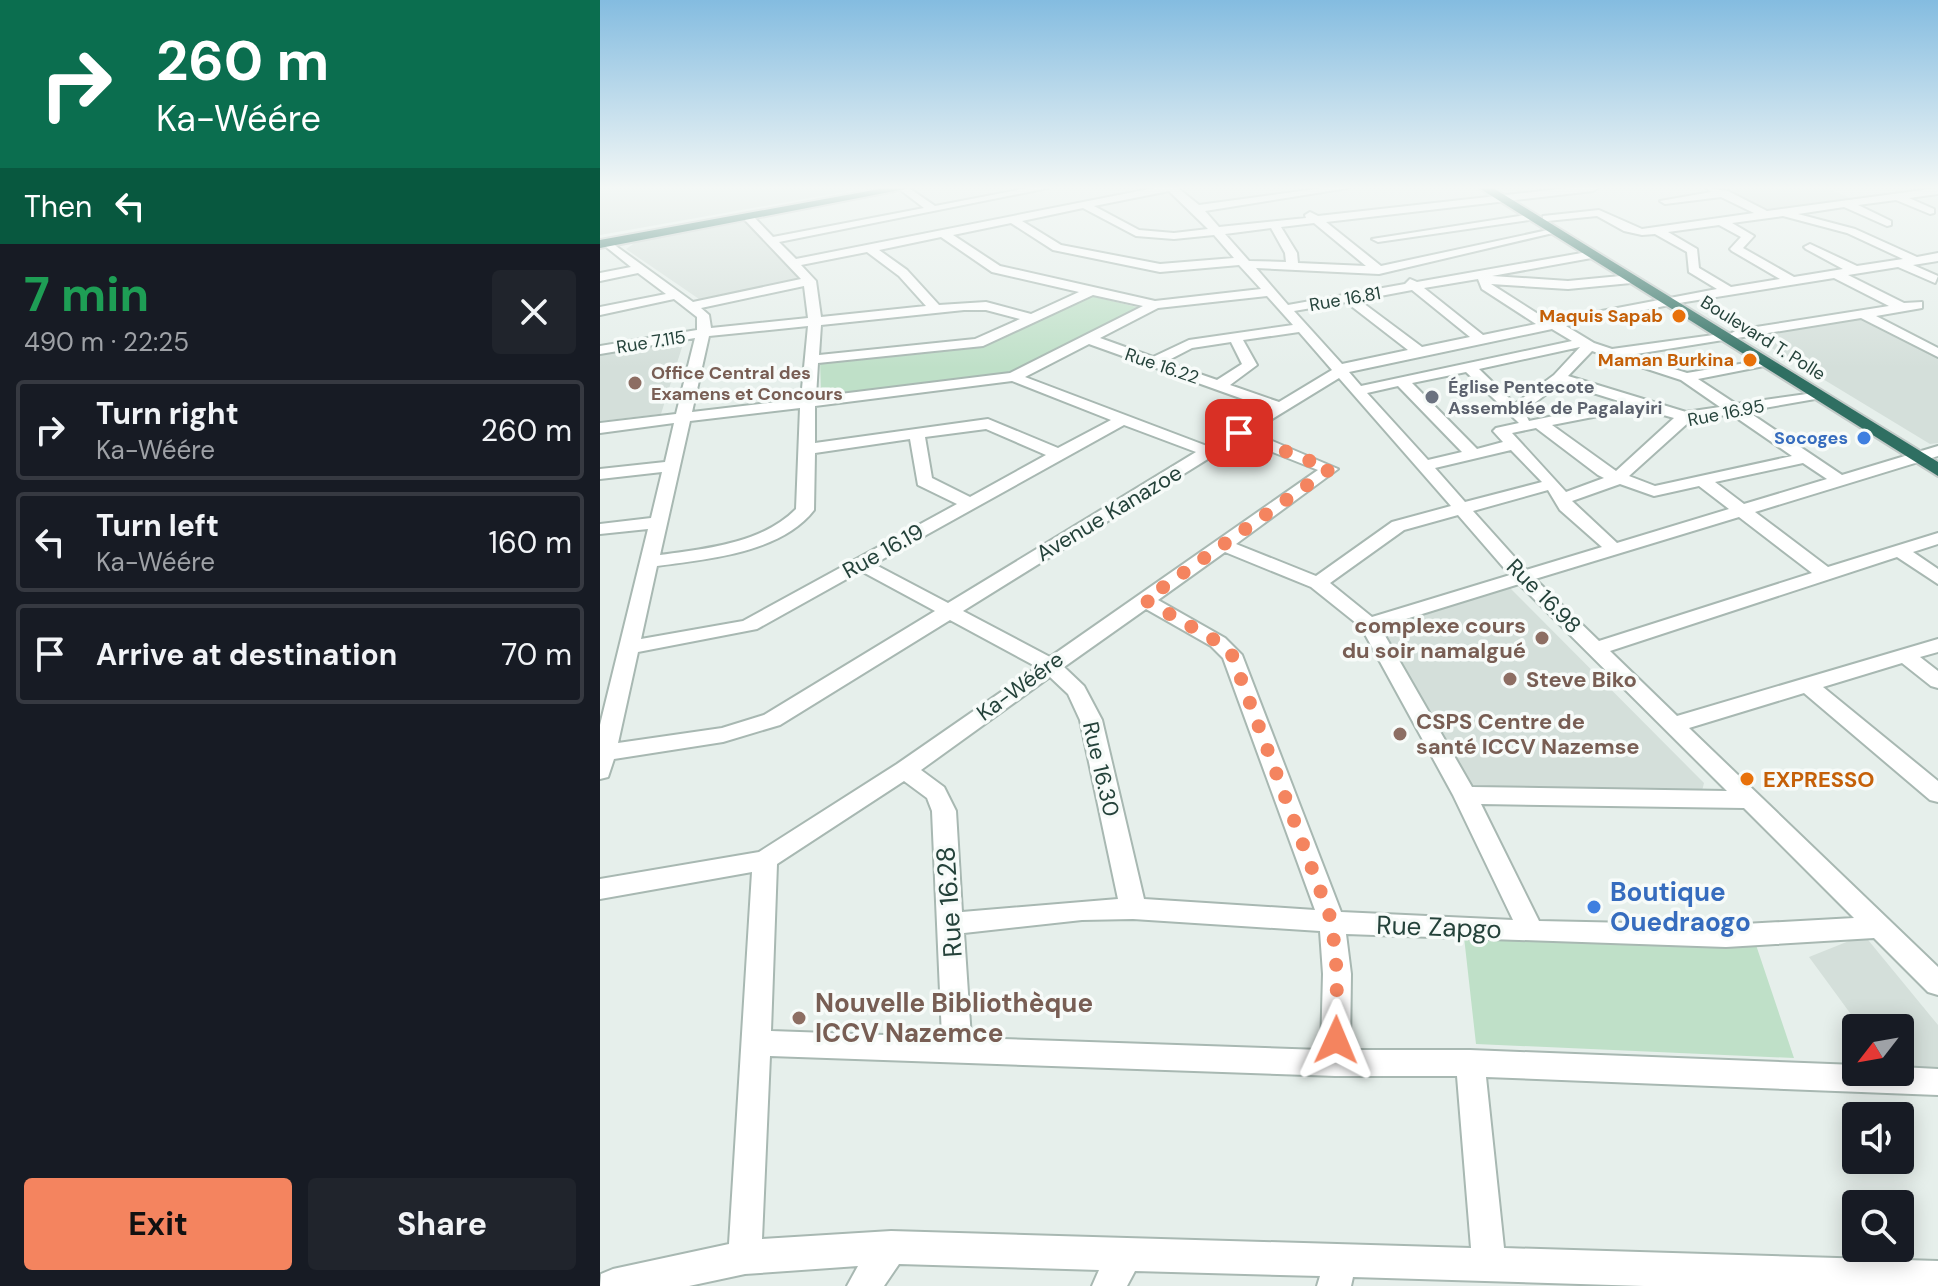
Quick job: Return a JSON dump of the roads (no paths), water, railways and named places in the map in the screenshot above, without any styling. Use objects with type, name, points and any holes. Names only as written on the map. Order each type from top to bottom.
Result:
[{"type":"highway","name":"Boulevard T. Polle","points":[[1583,248],[1631,279],[1673,300]]},
{"type":"highway","name":"Boulevard T. Polle","points":[[1587,248],[1931,456],[1938,470]]},
{"type":"highway","name":"Boulevard T. Polle","points":[[1730,335],[1764,362],[1816,395],[1931,456]]},
{"type":"street","points":[[602,759],[705,319],[677,295],[610,248]]},
{"type":"street","points":[[648,562],[731,550],[797,519],[805,510],[808,402],[815,322],[810,281],[781,248]]},
{"type":"street","points":[[795,263],[863,248]]},
{"type":"street","points":[[869,248],[913,282],[936,309]]},
{"type":"street","points":[[963,248],[988,266],[1155,305],[1268,292]]},
{"type":"street","points":[[1062,248],[1175,269],[1243,262],[1384,269],[1468,248]]},
{"type":"street","name":"Rue 16.98","points":[[1230,248],[1523,578],[1746,800],[1938,984]]},
{"type":"street","points":[[1288,248],[1292,265]]},
{"type":"street","points":[[1353,248],[1415,286],[1479,338]]},
{"type":"street","points":[[1391,248],[1413,261]]},
{"type":"street","points":[[1688,248],[1693,251],[1693,269],[1727,290]]},
{"type":"street","points":[[1737,248],[1791,280]]},
{"type":"street","points":[[1812,248],[1855,270]]},
{"type":"street","points":[[1888,248],[1914,260]]},
{"type":"street","points":[[1447,253],[1484,277],[1554,285],[1631,279]]},
{"type":"street","name":"Rue 16.81","points":[[1285,309],[1484,277],[1593,255]]},
{"type":"street","name":"Avenue Kanazoe","points":[[602,759],[748,730],[795,707],[1338,372],[1359,362],[1727,290],[1938,257]]},
{"type":"street","points":[[1064,284],[1109,258]]},
{"type":"street","points":[[1899,263],[1935,279]]},
{"type":"street","points":[[1526,267],[1597,315]]},
{"type":"street","points":[[600,277],[641,269]]},
{"type":"street","points":[[1608,354],[1910,306],[1834,273]]},
{"type":"street","points":[[1484,277],[1486,286],[1585,344],[1686,377],[1842,482]]},
{"type":"street","points":[[691,306],[810,281]]},
{"type":"street","points":[[811,360],[978,343],[1091,291]]},
{"type":"street","points":[[600,311],[677,295]]},
{"type":"street","points":[[1348,298],[1417,350]]},
{"type":"street","points":[[600,428],[1013,377],[1155,305]]},
{"type":"street","name":"Rue 7.115","points":[[600,350],[703,334],[936,309],[986,306],[1035,319]]},
{"type":"street","points":[[1863,314],[1938,353]]},
{"type":"street","points":[[1152,363],[1189,344],[1301,328]]},
{"type":"street","points":[[1218,386],[1250,365],[1235,338]]},
{"type":"street","points":[[1915,342],[1938,338]]},
{"type":"street","name":"Rue 16.22","points":[[1089,339],[1281,408]]},
{"type":"street","points":[[1356,391],[1585,344]]},
{"type":"street","points":[[1515,411],[1559,378],[1585,344]]},
{"type":"street","points":[[1686,377],[1764,362]]},
{"type":"street","points":[[1468,366],[1515,411],[1589,462],[1617,479],[1663,492],[1804,458]]},
{"type":"street","points":[[1013,377],[1209,452]]},
{"type":"street","points":[[1559,378],[1685,417]]},
{"type":"street","points":[[1401,381],[1473,454]]},
{"type":"street","name":"Rue 16.95","points":[[1617,479],[1645,450],[1685,417],[1816,395]]},
{"type":"street","points":[[1615,550],[1511,445],[1501,431],[1640,403]]},
{"type":"street","name":"Rue 16.19","points":[[630,647],[741,629],[1123,419]]},
{"type":"street","points":[[807,449],[988,424],[1058,454]]},
{"type":"street","name":"Ka-Wéére","points":[[600,889],[765,860],[905,770],[1049,665],[1225,546],[1330,468],[1239,433]]},
{"type":"street","points":[[917,434],[924,481],[971,504]]},
{"type":"street","points":[[1425,466],[1511,445]]},
{"type":"street","points":[[1369,624],[1931,456]]},
{"type":"street","points":[[600,474],[672,466]]},
{"type":"street","points":[[1318,583],[1398,526],[1462,508],[1617,479]]},
{"type":"street","points":[[1704,482],[1824,573]]},
{"type":"street","points":[[600,529],[659,522]]},
{"type":"street","points":[[1596,649],[1938,538]]},
{"type":"street","points":[[1225,546],[1318,583],[1369,624],[1465,795],[1531,930]]},
{"type":"street","points":[[1900,551],[1938,578]]},
{"type":"street","name":"Rue 16.30","points":[[859,563],[1049,665],[1077,691],[1091,720],[1133,909]]},
{"type":"street","points":[[1145,600],[1218,642],[1232,655],[1332,922],[1337,974],[1335,1063]]},
{"type":"street","points":[[1673,725],[1938,645]]},
{"type":"street","points":[[1905,655],[1938,681]]},
{"type":"street","points":[[1808,685],[1938,794]]},
{"type":"street","name":"Rue 16.28","points":[[905,770],[942,801],[952,924],[957,1051]]},
{"type":"street","points":[[1465,795],[1746,800]]},
{"type":"street","points":[[745,1257],[765,860]]},
{"type":"street","name":"Rue Zapgo","points":[[952,924],[1082,910],[1133,909],[1386,927],[1774,936],[1880,927]]},
{"type":"street","points":[[758,1043],[1335,1063],[1470,1063],[1938,1082]]},
{"type":"street","points":[[1470,1063],[1489,1263]]},
{"type":"street","points":[[864,1286],[891,1247]]},
{"type":"street","points":[[613,1286],[745,1257],[891,1247],[1127,1253],[1337,1273],[1489,1263],[1783,1280],[1938,1278]]},
{"type":"street","points":[[1109,1286],[1127,1253]]},
{"type":"place","name":"Maquis Sapab","points":[[1679,316]]},
{"type":"place","name":"Maman Burkina","points":[[1750,360]]},
{"type":"place","name":"Office Central des Examens et Concours","points":[[635,383]]},
{"type":"place","name":"Église Pentecote Assemblée de Pagalayiri","points":[[1432,397]]},
{"type":"place","name":"Socoges","points":[[1864,438]]},
{"type":"place","name":"complexe cours du soir namalgué","points":[[1542,638]]},
{"type":"place","name":"Steve Biko","points":[[1510,679]]},
{"type":"place","name":"CSPS Centre de santé ICCV Nazemse","points":[[1400,734]]},
{"type":"place","name":"EXPRESSO","points":[[1747,779]]},
{"type":"place","name":"Boutique Ouedraogo","points":[[1594,907]]},
{"type":"place","name":"Nouvelle Bibliothèque ICCV Nazemce","points":[[799,1018]]}]
